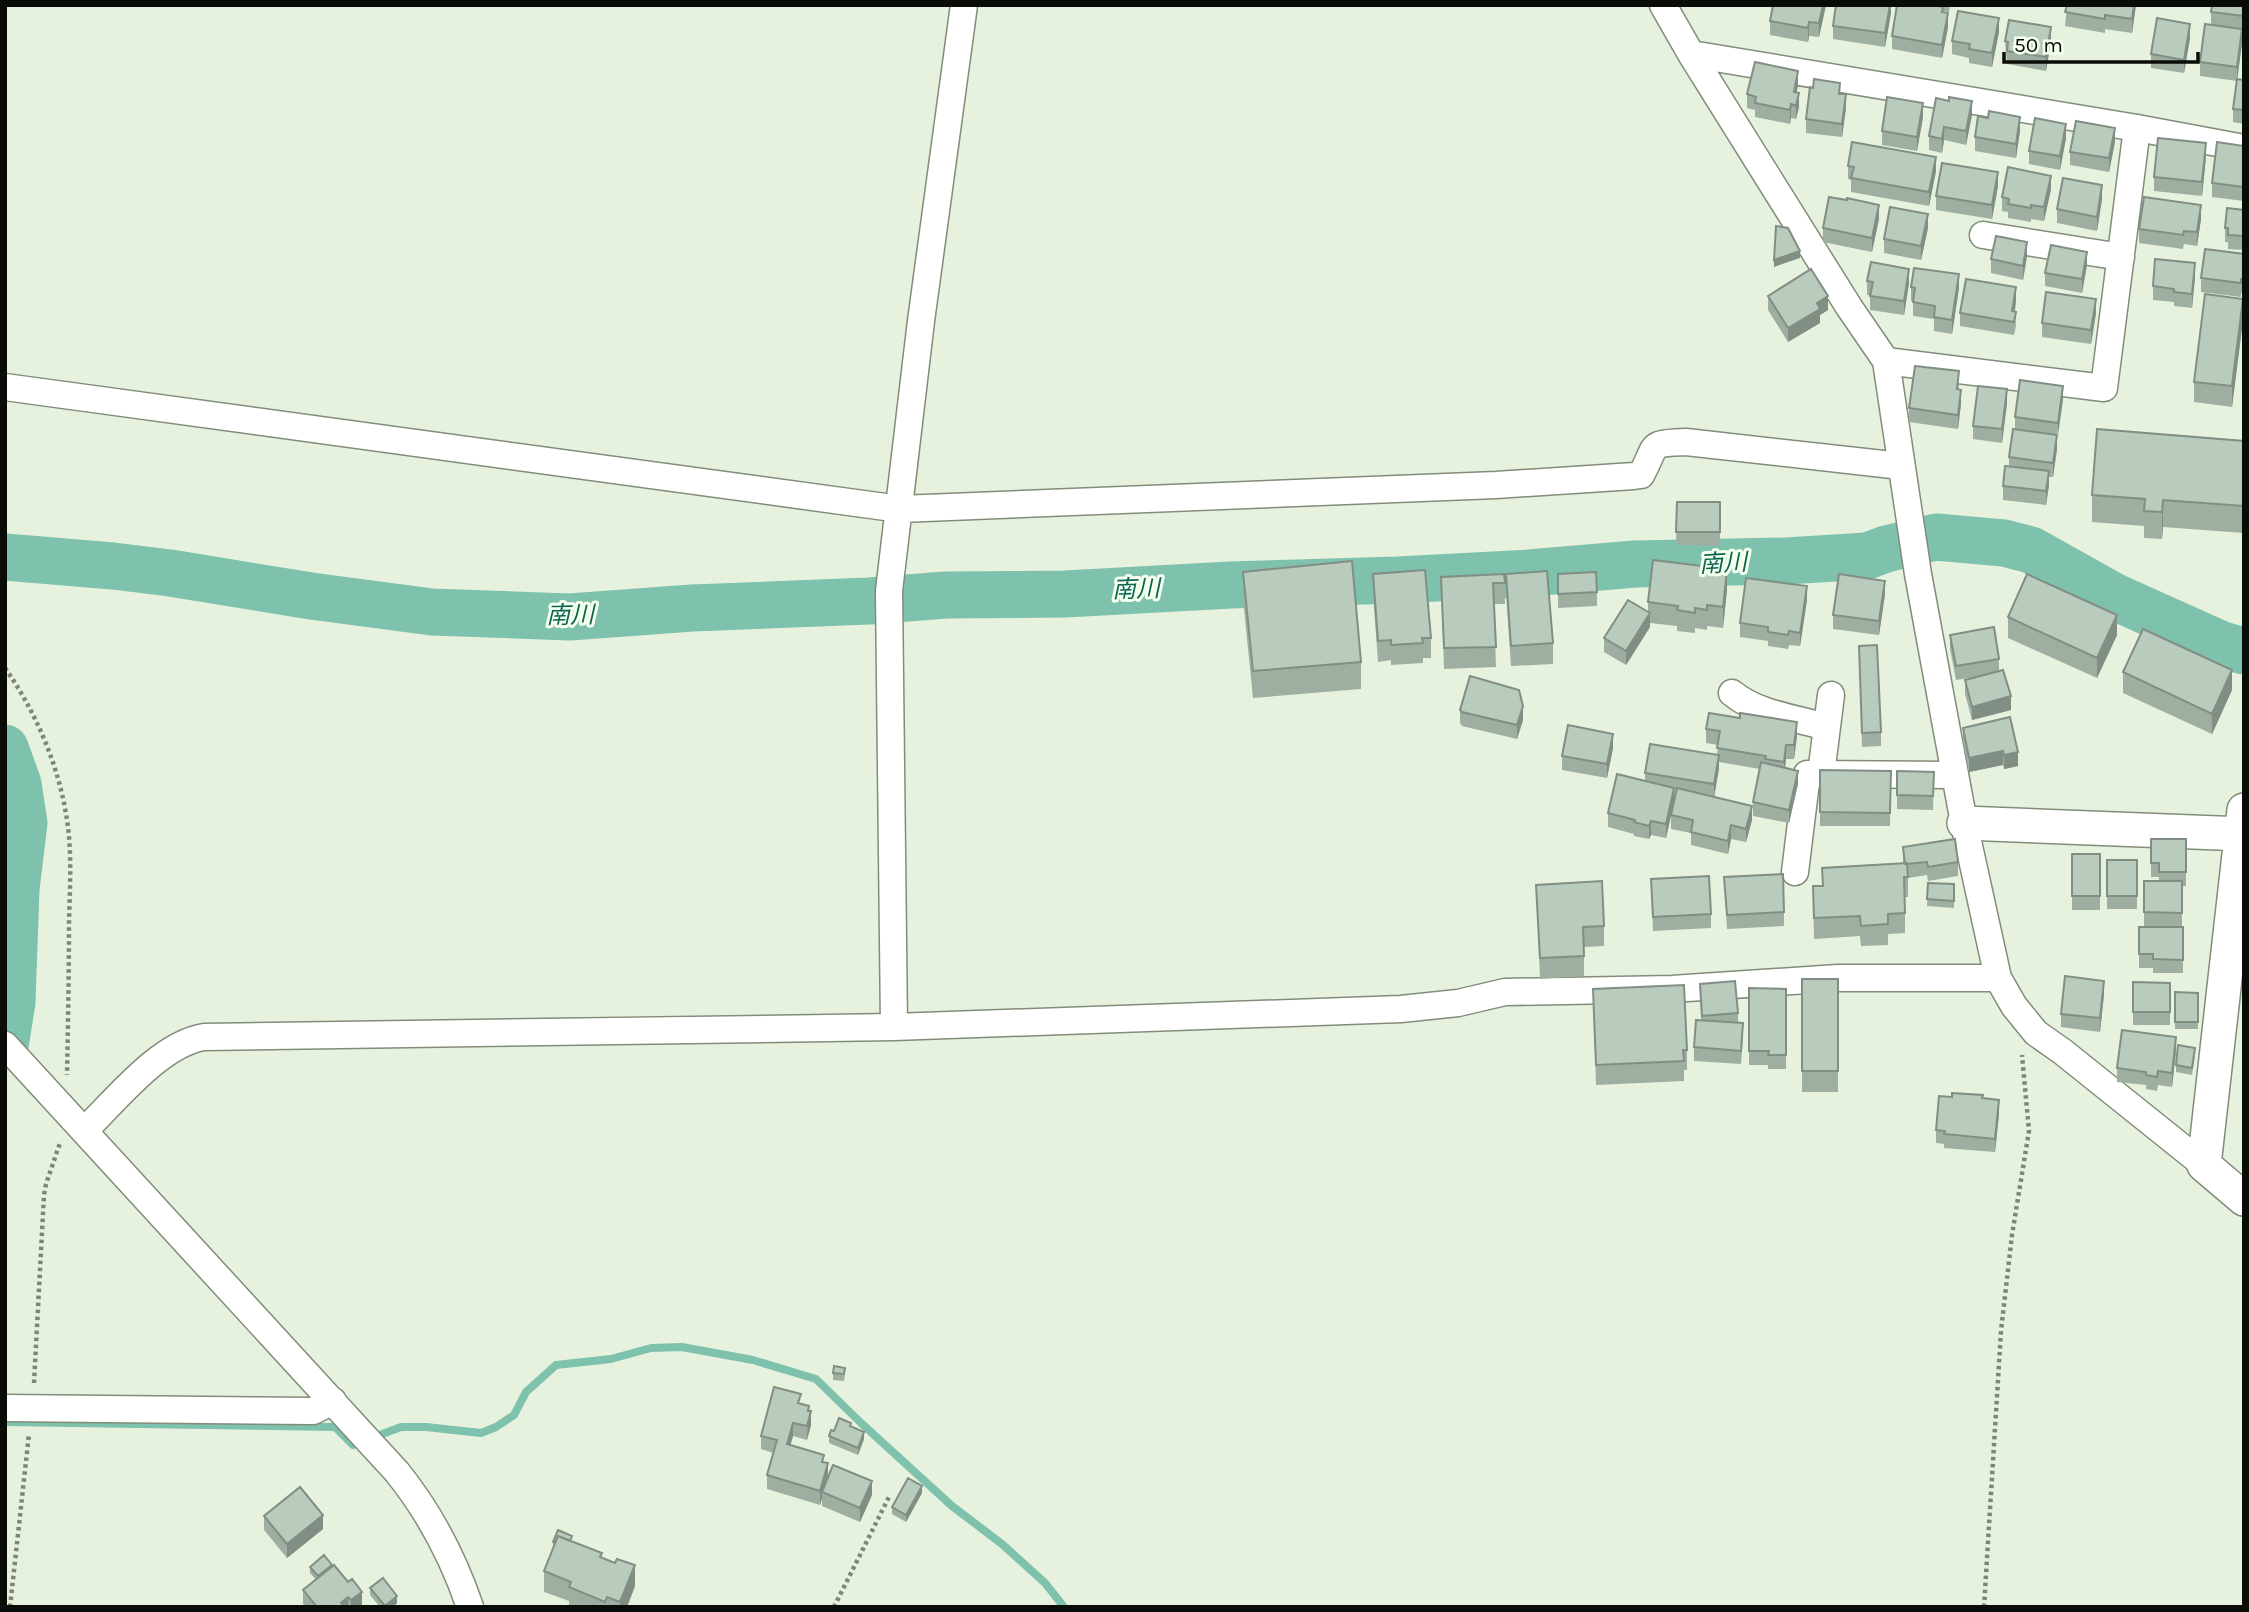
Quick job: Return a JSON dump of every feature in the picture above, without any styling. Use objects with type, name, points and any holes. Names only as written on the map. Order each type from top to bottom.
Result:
[{"type":"street","points":[[894,1027],[889,602],[923,307],[964,5]]},
{"type":"street","points":[[1663,5],[1849,307],[1886,361],[1918,574],[1964,823],[1998,978],[2005,993],[2036,1033],[2244,1199]]},
{"type":"street","points":[[1691,54],[2244,148]]},
{"type":"street","points":[[1886,361],[2104,388],[2137,128]]},
{"type":"street","points":[[1983,235],[2120,257]]},
{"type":"street","points":[[5,387],[900,509],[1496,485],[1634,476],[1641,475],[1652,449],[1661,443],[1686,442],[1903,478]]},
{"type":"street","points":[[1732,693],[1754,707],[1826,727]]},
{"type":"street","points":[[1821,775],[1830,695]]},
{"type":"street","points":[[1795,872],[1807,774],[1955,775]]},
{"type":"street","points":[[1964,823],[2243,826],[2203,1165]]},
{"type":"street","points":[[85,1130],[155,1061],[183,1042],[204,1037],[894,1027],[1401,1009],[1458,1003],[1505,992],[1672,989],[1838,978],[1998,978]]},
{"type":"street","points":[[5,1045],[397,1472],[446,1545],[470,1607]]},
{"type":"street","points":[[19,1409],[313,1411],[333,1401]]},
{"type":"path","points":[[5,668],[36,721],[51,760],[67,820],[70,861],[67,1090],[57,1101],[60,1146],[49,1172],[44,1195],[19,1409],[10,1607]]},
{"type":"path","points":[[1984,1607],[2001,1331],[2012,1235],[2029,1131],[2022,1063],[2022,1039],[2027,1023]]},
{"type":"path","points":[[834,1607],[889,1497]]},
{"type":"building","points":[[1773,5],[1823,5],[1819,23],[1809,22],[1808,28],[1770,21]]},
{"type":"building","points":[[1836,5],[1890,5],[1885,33],[1833,26]]},
{"type":"building","points":[[1897,5],[1943,7],[1942,12],[1948,13],[1942,45],[1892,36]]},
{"type":"building","points":[[2067,5],[2134,5],[2132,19],[2105,15],[2105,19],[2065,12]]},
{"type":"building","points":[[2212,5],[2244,5],[2244,16],[2211,12]]},
{"type":"building","points":[[1958,11],[1999,18],[1992,53],[1969,49],[1970,44],[1952,41]]},
{"type":"building","points":[[2157,18],[2190,24],[2184,60],[2151,54]]},
{"type":"building","points":[[2009,20],[2051,27],[2046,57],[2007,51],[2008,42],[2005,41]]},
{"type":"building","points":[[2205,24],[2242,29],[2237,67],[2200,62]]},
{"type":"building","points":[[1755,62],[1798,71],[1794,92],[1799,93],[1796,106],[1791,104],[1790,110],[1755,103],[1756,97],[1747,94]]},
{"type":"building","points":[[1814,79],[1840,83],[1839,94],[1846,94],[1842,124],[1806,119],[1810,87],[1813,88]]},
{"type":"building","points":[[2237,79],[2244,80],[2244,110],[2233,109]]},
{"type":"building","points":[[1887,97],[1923,103],[1917,137],[1882,131]]},
{"type":"building","points":[[1949,97],[1972,101],[1966,131],[1944,127],[1942,139],[1929,136],[1936,98],[1949,101]]},
{"type":"building","points":[[1989,111],[2020,117],[2016,144],[1975,137],[1978,116],[1988,118]]},
{"type":"building","points":[[2035,118],[2066,124],[2060,156],[2029,151]]},
{"type":"building","points":[[2076,121],[2115,128],[2109,158],[2070,152]]},
{"type":"building","points":[[2158,138],[2206,143],[2202,182],[2154,177]]},
{"type":"building","points":[[1852,142],[1936,157],[1929,192],[1851,178],[1854,167],[1848,166]]},
{"type":"building","points":[[2217,142],[2244,146],[2244,187],[2212,183]]},
{"type":"building","points":[[1942,163],[1998,172],[1992,205],[1936,196]]},
{"type":"building","points":[[2008,167],[2051,176],[2044,207],[2008,204],[2009,199],[2002,197]]},
{"type":"building","points":[[2063,178],[2102,185],[2097,217],[2057,209]]},
{"type":"building","points":[[1829,197],[1879,205],[1872,238],[1823,228]]},
{"type":"building","points":[[2144,197],[2201,205],[2197,232],[2184,231],[2183,235],[2139,229]]},
{"type":"building","points":[[1890,207],[1928,214],[1921,246],[1884,239]]},
{"type":"building","points":[[2227,208],[2244,210],[2244,236],[2228,235],[2228,228],[2225,228]]},
{"type":"building","points":[[1776,226],[1788,228],[1800,251],[1774,260]]},
{"type":"building","points":[[1996,236],[2027,242],[2023,266],[1991,259]]},
{"type":"building","points":[[2051,245],[2087,252],[2082,279],[2045,273]]},
{"type":"building","points":[[2205,249],[2244,254],[2244,279],[2241,279],[2241,283],[2201,278]]},
{"type":"building","points":[[2155,259],[2195,263],[2192,294],[2153,286]]},
{"type":"building","points":[[1871,262],[1909,269],[1904,301],[1870,296],[1873,282],[1867,281]]},
{"type":"building","points":[[1914,268],[1959,274],[1952,320],[1934,317],[1935,306],[1913,302],[1915,288],[1911,287]]},
{"type":"building","points":[[1811,269],[1828,296],[1817,303],[1820,309],[1788,328],[1768,296]]},
{"type":"building","points":[[1966,279],[2016,287],[2012,311],[2016,312],[2014,322],[1960,313]]},
{"type":"building","points":[[2046,292],[2096,299],[2091,330],[2042,323]]},
{"type":"building","points":[[2205,294],[2243,299],[2232,386],[2194,382]]},
{"type":"building","points":[[1915,366],[1959,371],[1957,389],[1961,390],[1958,415],[1909,408]]},
{"type":"building","points":[[2020,380],[2063,386],[2058,423],[2015,417]]},
{"type":"building","points":[[1978,386],[2007,389],[2002,429],[1973,426]]},
{"type":"building","points":[[2013,429],[2057,435],[2053,463],[2009,457]]},
{"type":"building","points":[[2097,429],[2244,441],[2244,506],[2163,500],[2162,512],[2144,511],[2145,499],[2092,495]]},
{"type":"building","points":[[2005,466],[2049,471],[2046,491],[2003,486]]},
{"type":"building","points":[[1677,502],[1720,502],[1720,532],[1676,532]]},
{"type":"building","points":[[1653,560],[1727,569],[1723,607],[1707,605],[1707,610],[1695,608],[1695,613],[1677,610],[1678,606],[1648,602]]},
{"type":"building","points":[[1352,561],[1361,662],[1253,671],[1243,572]]},
{"type":"building","points":[[1425,570],[1431,638],[1422,638],[1423,643],[1391,645],[1391,640],[1378,641],[1373,574]]},
{"type":"building","points":[[1547,571],[1553,643],[1511,646],[1506,574]]},
{"type":"building","points":[[1596,572],[1597,592],[1558,594],[1558,574]]},
{"type":"building","points":[[1504,574],[1505,583],[1493,583],[1496,647],[1444,648],[1441,577]]},
{"type":"building","points":[[1839,574],[1885,581],[1879,621],[1833,615]]},
{"type":"building","points":[[2027,574],[2117,615],[2097,658],[2008,617]]},
{"type":"building","points":[[1746,578],[1807,586],[1800,633],[1789,631],[1788,635],[1768,632],[1768,627],[1740,623]]},
{"type":"building","points":[[1628,600],[1650,613],[1626,651],[1604,638]]},
{"type":"building","points":[[1994,627],[1999,659],[1956,666],[1950,635]]},
{"type":"building","points":[[2143,629],[2232,670],[2212,714],[2123,672]]},
{"type":"building","points":[[1877,645],[1881,732],[1862,733],[1859,646]]},
{"type":"building","points":[[2003,670],[2011,696],[1972,707],[1965,680]]},
{"type":"building","points":[[1470,676],[1519,690],[1523,706],[1517,725],[1460,710]]},
{"type":"building","points":[[1709,713],[1740,718],[1740,713],[1797,722],[1794,745],[1786,745],[1784,762],[1765,759],[1766,756],[1717,748],[1720,731],[1706,729]]},
{"type":"building","points":[[2010,717],[2018,752],[2004,755],[2003,751],[1969,758],[1963,728]]},
{"type":"building","points":[[1568,725],[1613,734],[1607,764],[1562,756]]},
{"type":"building","points":[[1650,744],[1719,755],[1714,784],[1645,773]]},
{"type":"building","points":[[1761,762],[1798,771],[1789,810],[1753,802]]},
{"type":"building","points":[[1820,770],[1891,771],[1890,813],[1820,812]]},
{"type":"building","points":[[1897,771],[1934,772],[1933,796],[1897,795]]},
{"type":"building","points":[[1617,774],[1674,788],[1666,824],[1651,821],[1649,826],[1608,813]]},
{"type":"building","points":[[1677,788],[1752,806],[1746,829],[1731,825],[1728,841],[1691,832],[1693,820],[1671,815]]},
{"type":"building","points":[[1955,839],[1958,862],[1928,867],[1927,862],[1905,864],[1903,847]]},
{"type":"building","points":[[2151,839],[2186,839],[2186,872],[2159,872],[2159,863],[2151,863]]},
{"type":"building","points":[[2072,854],[2100,854],[2100,896],[2072,896]]},
{"type":"building","points":[[2107,860],[2137,860],[2137,896],[2107,896]]},
{"type":"building","points":[[1907,863],[1908,877],[1904,877],[1905,913],[1888,914],[1888,924],[1861,926],[1860,916],[1814,918],[1813,886],[1823,886],[1822,868]]},
{"type":"building","points":[[1783,874],[1784,912],[1727,915],[1724,877]]},
{"type":"building","points":[[1709,876],[1711,914],[1653,917],[1651,879]]},
{"type":"building","points":[[1602,881],[1604,926],[1583,927],[1584,956],[1540,958],[1536,885]]},
{"type":"building","points":[[2144,881],[2182,881],[2182,913],[2144,912]]},
{"type":"building","points":[[1928,883],[1954,884],[1954,901],[1927,899]]},
{"type":"building","points":[[2139,927],[2183,927],[2183,960],[2153,959],[2153,954],[2139,954]]},
{"type":"building","points":[[2065,976],[2104,981],[2100,1018],[2061,1014]]},
{"type":"building","points":[[1802,979],[1838,979],[1838,1071],[1802,1071]]},
{"type":"building","points":[[1735,981],[1738,1013],[1702,1016],[1700,984]]},
{"type":"building","points":[[2133,982],[2170,983],[2170,1012],[2133,1012]]},
{"type":"building","points":[[1684,985],[1687,1050],[1683,1050],[1684,1061],[1596,1065],[1593,989]]},
{"type":"building","points":[[1749,988],[1786,989],[1786,1055],[1768,1055],[1769,1051],[1749,1051]]},
{"type":"building","points":[[2175,992],[2198,993],[2198,1022],[2175,1022]]},
{"type":"building","points":[[1696,1020],[1743,1023],[1741,1051],[1694,1047]]},
{"type":"building","points":[[2122,1030],[2176,1037],[2172,1073],[2158,1071],[2157,1077],[2146,1075],[2146,1072],[2117,1068]]},
{"type":"building","points":[[2178,1045],[2195,1048],[2192,1068],[2176,1065]]},
{"type":"building","points":[[1952,1093],[1983,1095],[1982,1098],[1999,1100],[1995,1139],[1944,1134],[1945,1131],[1936,1130],[1939,1096],[1952,1097]]},
{"type":"building","points":[[834,1366],[845,1368],[844,1374],[833,1373]]},
{"type":"building","points":[[774,1387],[801,1394],[798,1403],[809,1406],[808,1411],[811,1411],[807,1426],[793,1423],[787,1444],[824,1455],[822,1462],[828,1463],[820,1491],[767,1475],[777,1440],[761,1436]]},
{"type":"building","points":[[839,1418],[864,1432],[858,1448],[829,1436]]},
{"type":"building","points":[[833,1465],[872,1481],[860,1508],[822,1492]]},
{"type":"building","points":[[908,1478],[922,1486],[906,1515],[892,1507]]},
{"type":"building","points":[[300,1487],[323,1515],[287,1544],[264,1516]]},
{"type":"building","points":[[558,1530],[572,1536],[570,1541],[558,1536],[555,1543],[553,1542]]},
{"type":"building","points":[[558,1536],[602,1553],[600,1557],[615,1563],[617,1559],[635,1565],[620,1602],[607,1597],[605,1602],[569,1587],[571,1582],[544,1571]]},
{"type":"building","points":[[324,1555],[332,1565],[318,1576],[310,1567]]},
{"type":"building","points":[[334,1565],[348,1582],[352,1579],[362,1592],[351,1600],[348,1597],[341,1603],[344,1607],[317,1607],[303,1590]]},
{"type":"building","points":[[383,1578],[397,1596],[385,1606],[370,1588]]},
{"type":"waterway","name":"南川","points":[[5,557],[170,573],[432,612],[570,617],[946,595],[1065,594],[1398,580],[1635,564],[1786,561],[1867,556],[1936,537],[2004,543],[2031,550],[2115,597],[2222,645],[2244,651]]},
{"type":"waterway","points":[[5,748],[18,784],[24,823],[16,889],[12,1002],[5,1046]]},
{"type":"waterway","points":[[5,1422],[335,1427],[353,1445],[401,1427],[481,1433],[514,1415],[526,1392],[556,1365],[611,1359],[651,1348],[682,1347],[753,1360],[816,1379],[952,1506],[1002,1544],[1045,1583],[1064,1607]]}]
